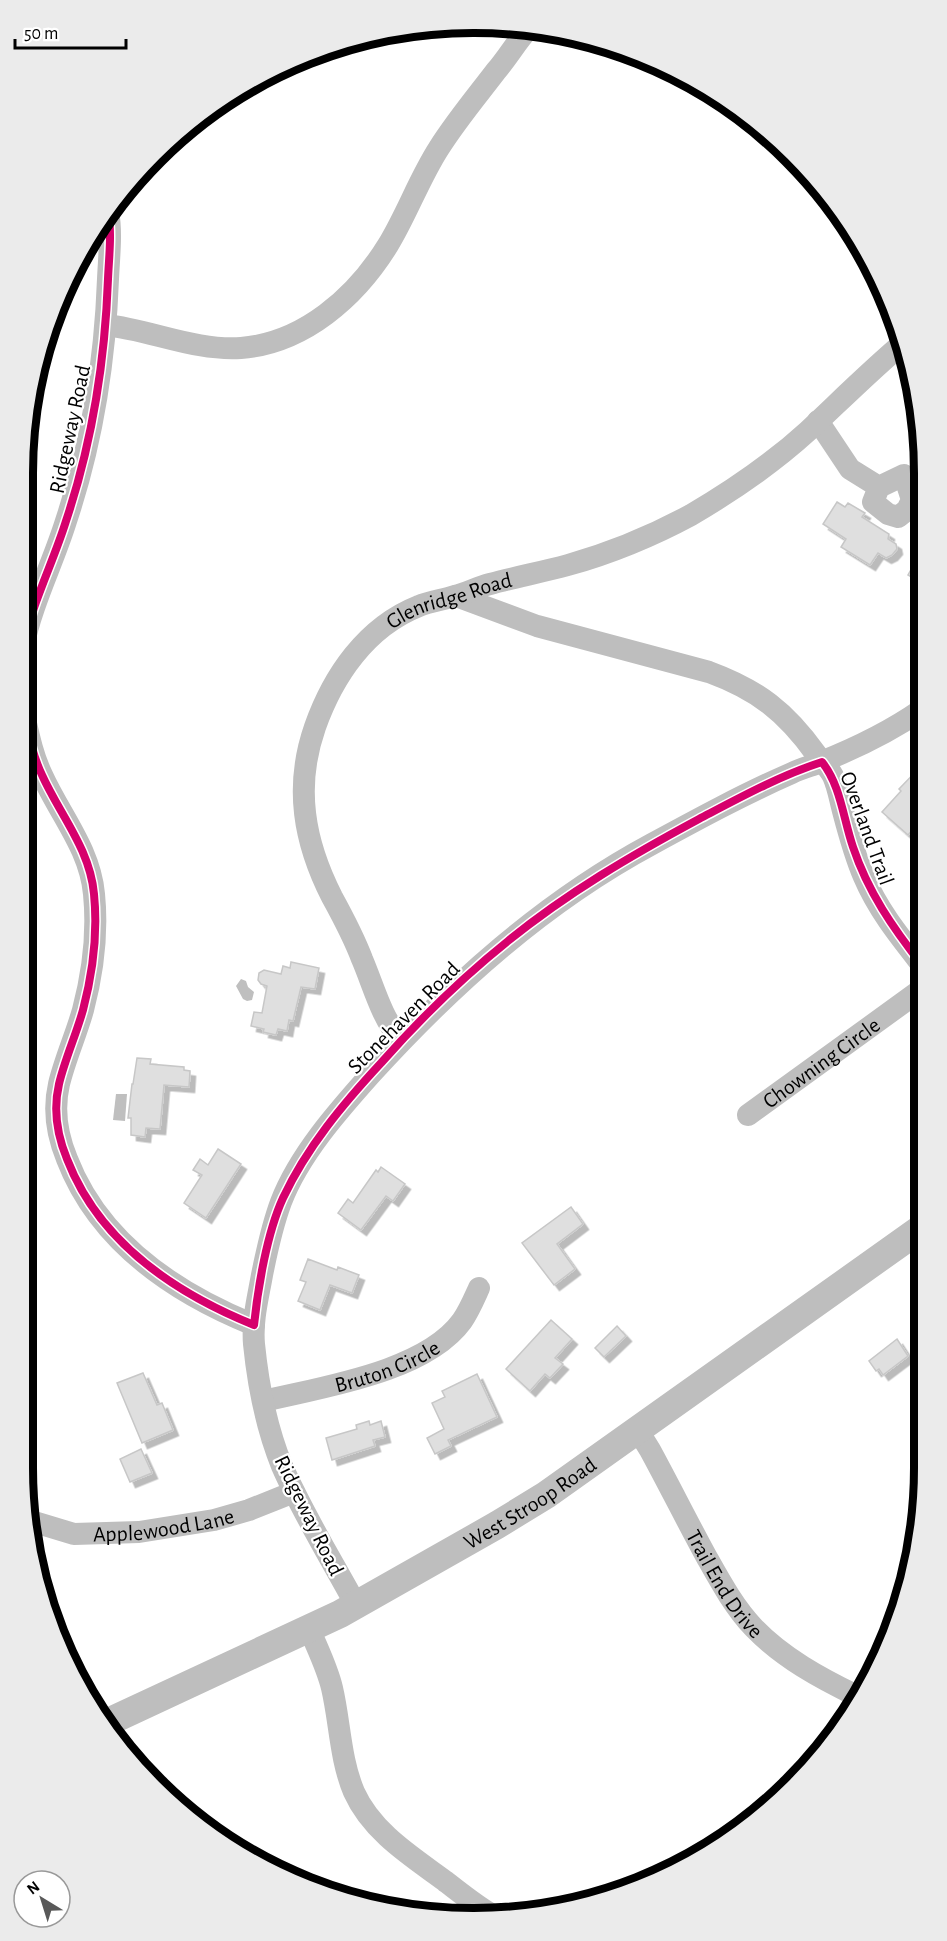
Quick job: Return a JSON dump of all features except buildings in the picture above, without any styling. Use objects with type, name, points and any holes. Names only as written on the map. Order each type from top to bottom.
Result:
[{"type":"main road","name":"West Stroop Road","points":[[113,1720],[356,1605],[546,1496],[914,1233]]},
{"type":"street","points":[[106,325],[129,328],[180,341],[239,348],[287,337],[325,315],[355,289],[373,268],[389,243],[421,177],[440,146],[524,36]]},
{"type":"street","name":"Ridgeway Road","points":[[33,614],[77,489],[87,443],[106,325],[109,226]]},
{"type":"street","name":"Glenridge Road","points":[[401,1040],[384,1017],[361,957],[320,872],[305,823],[305,765],[311,738],[333,684],[349,660],[383,627],[420,605],[456,596],[488,584],[571,564],[653,534],[691,514],[736,487],[775,458],[896,349]]},
{"type":"street","points":[[818,421],[850,469],[879,487]]},
{"type":"street","name":"Overland Trail","points":[[456,596],[537,626],[709,672],[734,681],[779,710],[799,729],[832,774],[852,846],[865,878],[879,906],[914,955]]},
{"type":"street","name":"Stonehaven Road","points":[[254,1326],[256,1304],[271,1232],[294,1175],[320,1135],[348,1099],[401,1040],[464,979],[508,940],[550,909],[648,846],[795,771],[822,762],[871,740],[914,714]]},
{"type":"street","points":[[33,753],[43,777],[76,836],[88,866],[94,891],[95,956],[82,1011],[59,1084],[56,1120],[60,1143],[87,1201],[125,1246],[152,1269],[192,1296],[254,1326]]},
{"type":"street","name":"Chowning Circle","points":[[748,1115],[914,994]]},
{"type":"street","name":"Bruton Circle","points":[[264,1401],[376,1373],[431,1349],[462,1322],[479,1288]]},
{"type":"street","name":"Ridgeway Road","points":[[254,1326],[254,1344],[264,1401],[281,1462],[294,1492],[356,1605]]},
{"type":"street","name":"Trail End Drive","points":[[637,1429],[738,1610],[764,1638],[794,1661],[852,1693]]},
{"type":"street","name":"Applewood Lane","points":[[37,1523],[74,1534],[139,1532],[214,1520],[249,1510],[294,1492]]},
{"type":"street","points":[[309,1628],[332,1687],[347,1769],[354,1791],[364,1810],[377,1827],[396,1845],[482,1908]]},
{"type":"shaded area","points":[[241,979],[246,981],[248,987],[254,992],[252,1000],[243,999],[236,986]]},
{"type":"shaded area","points":[[116,1094],[127,1094],[125,1121],[113,1120]]},
{"type":"cycle path","points":[[33,612],[61,537],[90,432],[104,340],[109,226]]},
{"type":"cycle path","points":[[33,749],[49,790],[81,847],[94,894],[95,938],[90,981],[83,1010],[64,1065],[56,1103],[58,1132],[67,1159],[81,1189],[119,1240],[169,1280],[196,1297],[254,1325],[264,1260],[277,1212],[303,1161],[340,1110],[411,1030],[491,955],[553,907],[649,846],[744,795],[822,762],[838,792],[853,847],[866,879],[891,923],[914,954]]}]
